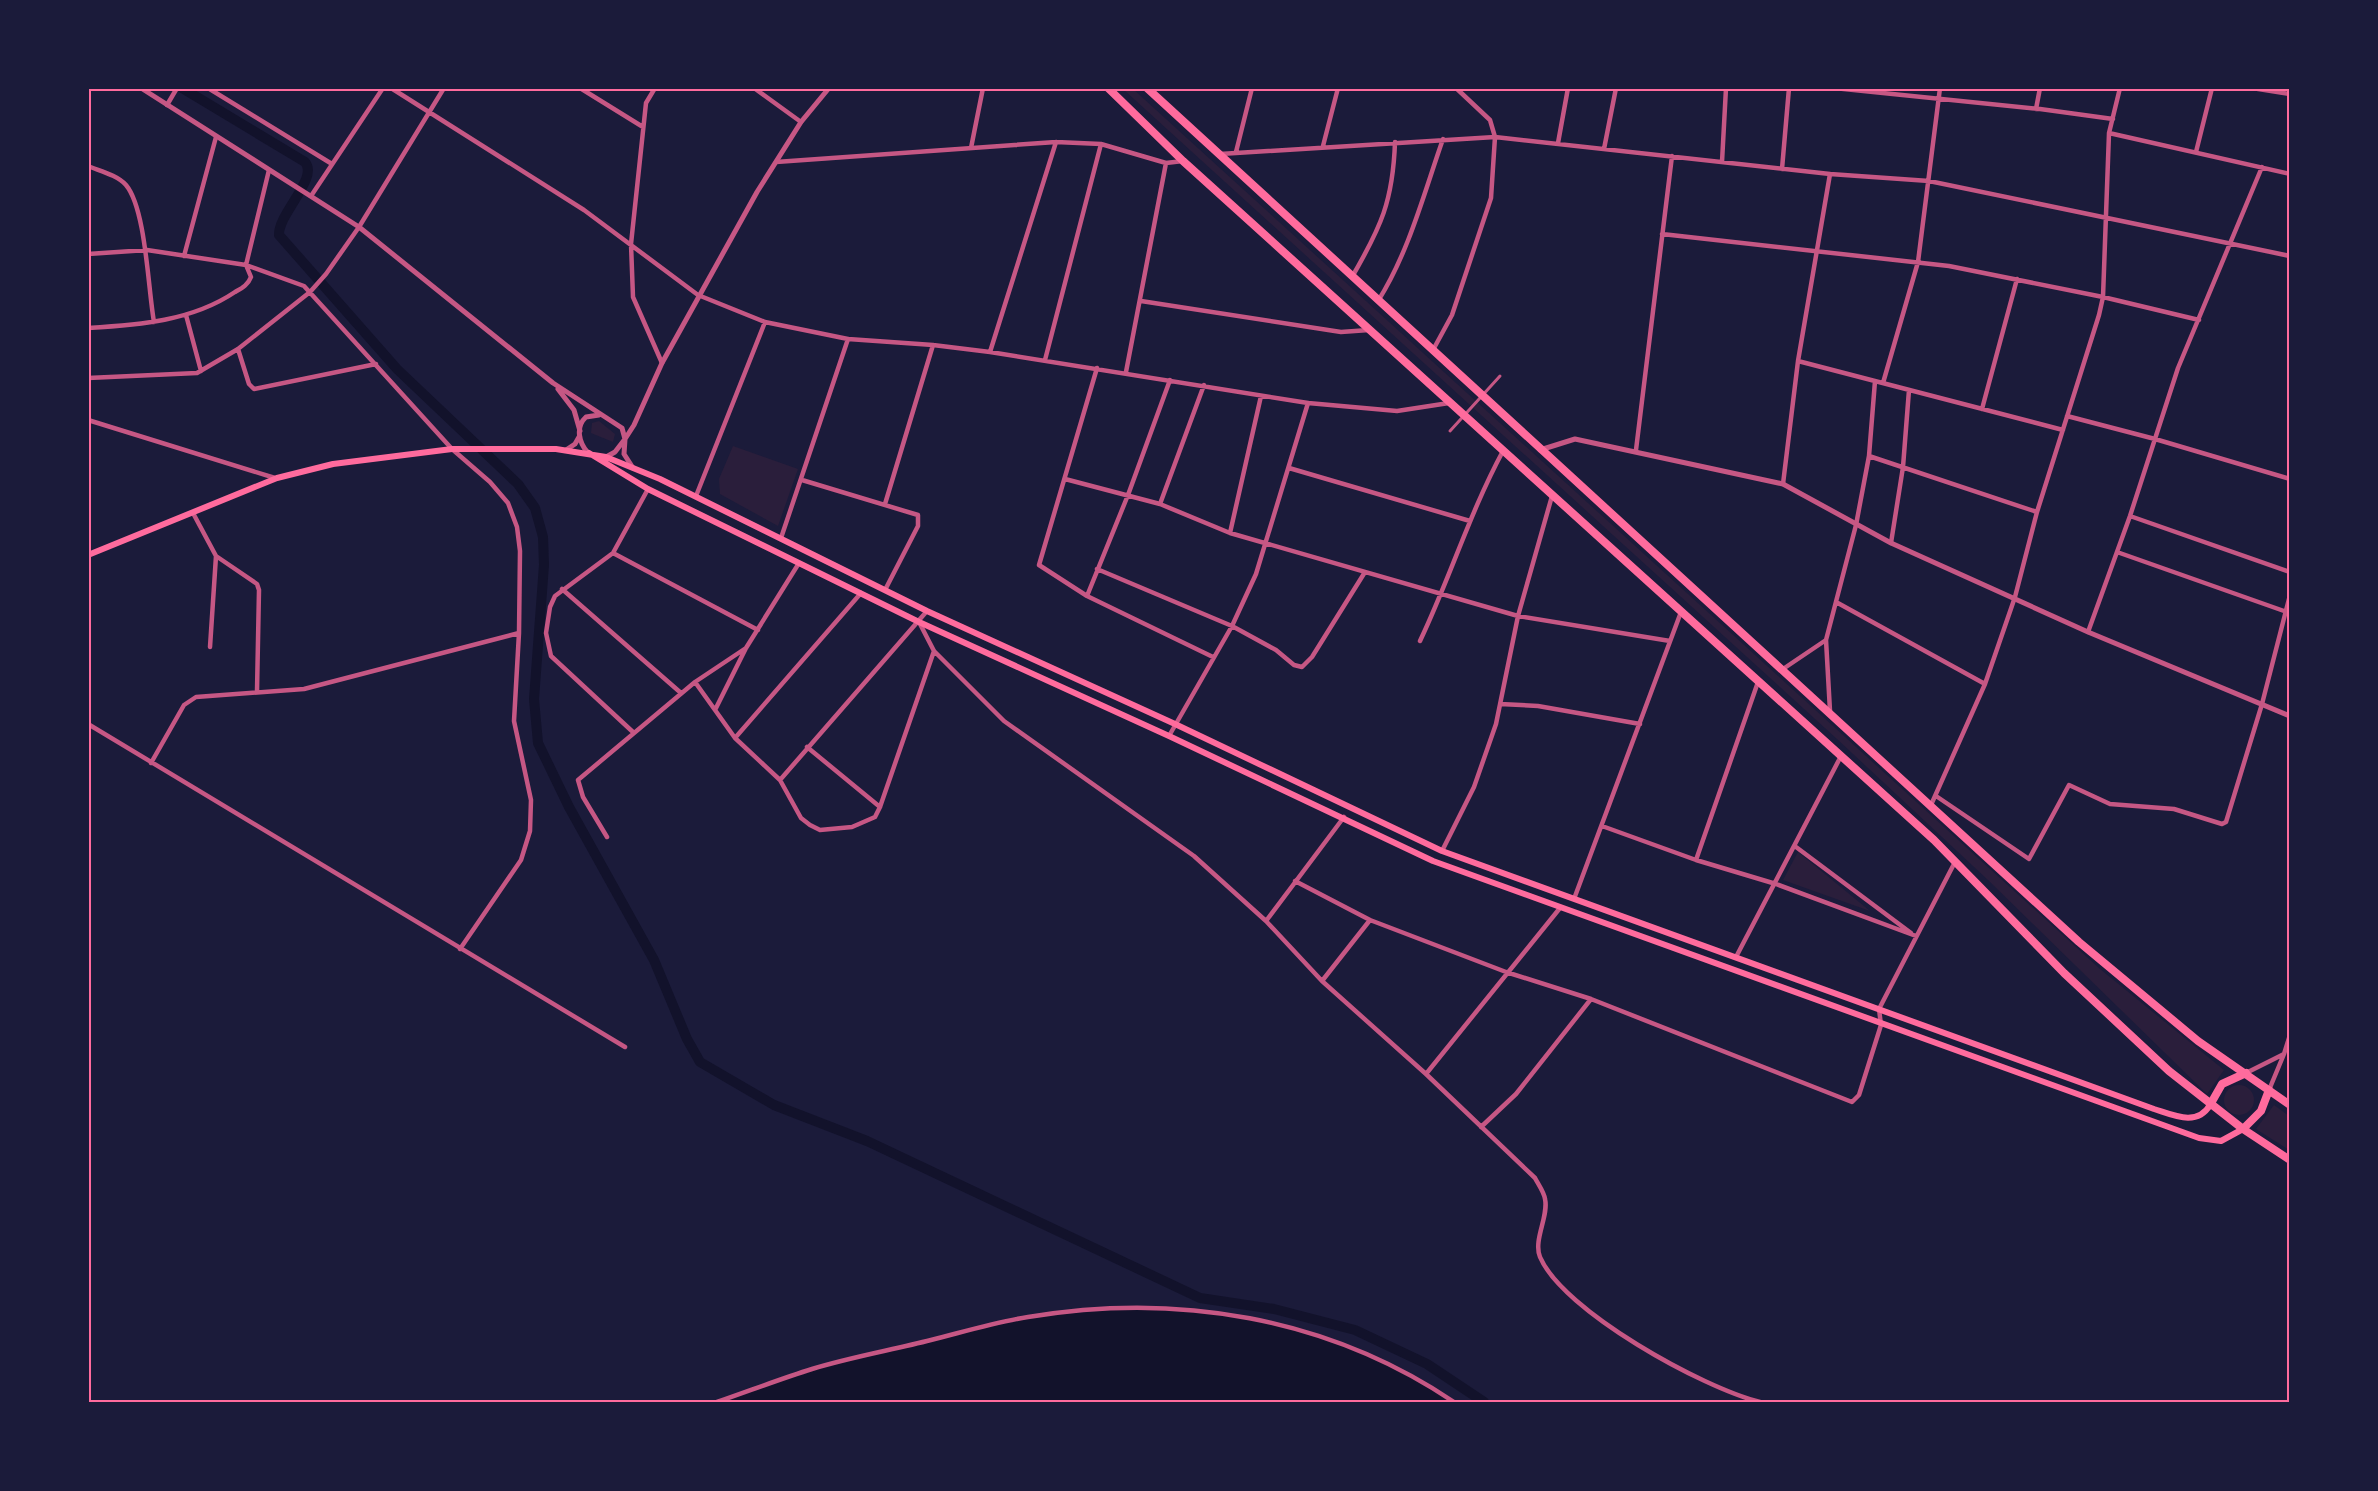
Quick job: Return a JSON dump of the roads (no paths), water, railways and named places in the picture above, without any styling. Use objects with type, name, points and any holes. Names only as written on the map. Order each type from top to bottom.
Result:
[{"type":"highway","points":[[1108,88],[1184,161],[1449,403],[1840,758],[1934,840],[2096,1004],[2169,1071],[2243,1130],[2289,1160]]},
{"type":"highway","points":[[1147,88],[1540,450],[1830,711],[2079,942],[2198,1041],[2289,1105]]},
{"type":"highway","points":[[2210,1105],[2222,1084],[2246,1073]]},
{"type":"highway","points":[[2243,1130],[2261,1111],[2269,1090]]},
{"type":"main road","points":[[88,555],[277,478],[366,458],[452,449],[495,448],[566,450],[606,457],[696,496],[927,611],[1175,724],[1442,851],[2169,1114],[2196,1118],[2205,1113],[2210,1105]]},
{"type":"main road","points":[[588,453],[648,489],[919,622],[1344,817],[1433,861],[1881,1025],[2206,1140],[2225,1140],[2243,1130]]},
{"type":"street","points":[[141,88],[359,227],[553,383],[622,428],[625,439],[624,454],[633,468]]},
{"type":"street","points":[[167,105],[177,88]]},
{"type":"street","points":[[208,88],[332,164]]},
{"type":"street","points":[[311,196],[383,88]]},
{"type":"street","points":[[391,88],[584,210],[698,295],[765,322],[848,339],[990,352],[1308,403],[1398,411],[1449,403]]},
{"type":"street","points":[[88,378],[189,375],[201,371],[238,350],[310,292],[326,274],[359,227],[444,88]]},
{"type":"street","points":[[580,88],[643,127]]},
{"type":"street","points":[[655,88],[646,103],[643,127],[632,244],[633,297],[662,363]]},
{"type":"street","points":[[754,88],[801,122]]},
{"type":"street","points":[[606,457],[615,452],[634,425],[662,363],[698,295],[801,122],[829,88]]},
{"type":"street","points":[[971,148],[983,88]]},
{"type":"street","points":[[1236,152],[1252,88]]},
{"type":"street","points":[[1323,146],[1338,88]]},
{"type":"street","points":[[1558,144],[1568,88]]},
{"type":"street","points":[[1604,149],[1616,88]]},
{"type":"street","points":[[1722,162],[1726,88]]},
{"type":"street","points":[[1782,169],[1789,88]]},
{"type":"street","points":[[1834,88],[2036,108],[2113,119]]},
{"type":"street","points":[[1883,383],[1918,262],[1940,88]]},
{"type":"street","points":[[2036,108],[2040,88]]},
{"type":"street","points":[[1931,805],[1985,684],[2015,597],[2037,512],[2103,297],[2108,218],[2109,133],[2120,88]]},
{"type":"street","points":[[2196,152],[2212,88]]},
{"type":"street","points":[[2252,88],[2289,94]]},
{"type":"street","points":[[1433,350],[1452,315],[1491,198],[1495,136],[1490,120],[1459,90]]},
{"type":"street","points":[[2109,133],[2289,174]]},
{"type":"street","points":[[1218,154],[1495,136],[1830,174],[1929,181],[2289,256]]},
{"type":"street","points":[[184,256],[216,137]]},
{"type":"street","points":[[1378,301],[1392,279],[1443,139]]},
{"type":"street","points":[[776,162],[1056,142],[1101,144],[1166,163],[1184,161]]},
{"type":"street","points":[[990,352],[1056,142]]},
{"type":"street","points":[[1352,277],[1376,234],[1388,203],[1394,177],[1395,142]]},
{"type":"street","points":[[1045,360],[1101,144]]},
{"type":"street","points":[[1636,450],[1672,156]]},
{"type":"street","points":[[1126,372],[1166,163]]},
{"type":"street","points":[[88,166],[127,186],[147,250],[146,275],[154,322]]},
{"type":"street","points":[[2088,632],[2130,516],[2178,368],[2262,167]]},
{"type":"street","points":[[88,328],[154,322],[186,315],[219,303],[247,284],[251,277],[246,265],[269,170]]},
{"type":"street","points":[[1783,484],[1798,361],[1830,174]]},
{"type":"street","points":[[1662,234],[1918,262],[2017,279],[2199,320]]},
{"type":"street","points":[[88,254],[147,250],[246,265],[290,279],[310,292],[452,449],[500,492],[513,514],[520,551],[519,633],[514,721],[531,800],[530,831],[520,860],[460,949]]},
{"type":"street","points":[[1982,409],[2017,279]]},
{"type":"street","points":[[1140,301],[1341,332],[1369,330]]},
{"type":"street","points":[[186,315],[201,371]]},
{"type":"street","points":[[696,496],[765,322]]},
{"type":"street","points":[[781,538],[848,339]]},
{"type":"street","points":[[885,504],[933,345]]},
{"type":"street","points":[[238,350],[249,384],[254,389],[376,364]]},
{"type":"street","points":[[1798,361],[2063,430]]},
{"type":"street","points":[[1097,368],[1039,565],[1088,596],[1213,657]]},
{"type":"street","points":[[1450,431],[1500,376]]},
{"type":"street","points":[[1088,596],[1170,380]]},
{"type":"street","points":[[1830,711],[1826,640],[1857,525],[1869,456],[1875,381]]},
{"type":"street","points":[[553,383],[573,408],[582,446],[588,453]]},
{"type":"street","points":[[1160,504],[1204,385]]},
{"type":"street","points":[[1891,543],[1904,466],[1909,390]]},
{"type":"street","points":[[1230,534],[1261,396]]},
{"type":"street","points":[[1169,736],[1232,626],[1256,574],[1308,403]]},
{"type":"street","points":[[566,450],[576,443],[586,417],[601,415]]},
{"type":"street","points":[[2067,416],[2155,439],[2289,479]]},
{"type":"street","points":[[88,420],[277,478]]},
{"type":"street","points":[[622,428],[634,425]]},
{"type":"street","points":[[1540,450],[1575,439],[1636,450],[1783,484],[1891,543],[2015,597],[2088,632],[2289,716]]},
{"type":"street","points":[[1420,640],[1442,595],[1482,490],[1503,451]]},
{"type":"street","points":[[1869,456],[1904,466],[1977,494],[2037,512]]},
{"type":"street","points":[[1289,468],[1470,521]]},
{"type":"street","points":[[1065,479],[1160,504],[1230,534],[1518,616],[1670,641]]},
{"type":"street","points":[[802,480],[914,512],[920,520],[885,590]]},
{"type":"street","points":[[634,733],[555,660],[547,649],[546,633],[550,607],[562,589],[613,553],[648,489]]},
{"type":"street","points":[[1442,851],[1474,787],[1496,724],[1518,616],[1552,496]]},
{"type":"street","points":[[193,513],[216,556],[251,579],[259,590],[257,691]]},
{"type":"street","points":[[2130,516],[2289,572]]},
{"type":"street","points":[[2117,552],[2284,611]]},
{"type":"street","points":[[613,553],[758,630]]},
{"type":"street","points":[[210,648],[216,556]]},
{"type":"street","points":[[715,710],[746,648],[799,563]]},
{"type":"street","points":[[1098,569],[1232,626],[1275,650],[1294,665],[1306,665],[1365,572]]},
{"type":"street","points":[[562,589],[681,693]]},
{"type":"street","points":[[735,738],[861,593]]},
{"type":"street","points":[[1936,796],[2029,859],[2069,785],[2110,804],[2174,809],[2222,824],[2226,822],[2262,704],[2289,595]]},
{"type":"street","points":[[1836,602],[1985,684]]},
{"type":"street","points":[[780,780],[927,611]]},
{"type":"street","points":[[1574,900],[1681,612]]},
{"type":"street","points":[[919,622],[934,651],[1004,721],[1194,856],[1266,921],[1322,981],[1426,1074],[1535,1178],[1546,1199],[1538,1254],[1550,1276],[1585,1307],[1672,1366],[1740,1397],[1760,1402]]},
{"type":"street","points":[[151,763],[189,700],[199,696],[304,689],[519,633]]},
{"type":"street","points":[[1783,669],[1826,640]]},
{"type":"street","points":[[607,837],[583,797],[578,780],[695,682],[746,648]]},
{"type":"street","points":[[695,682],[735,738],[780,780],[801,818],[820,830],[852,827],[875,816],[880,807],[934,651]]},
{"type":"street","points":[[1696,860],[1758,682]]},
{"type":"street","points":[[1500,704],[1538,706],[1640,724]]},
{"type":"street","points":[[88,724],[625,1047]]},
{"type":"street","points":[[807,747],[880,807]]},
{"type":"street","points":[[1736,957],[1796,847],[1840,758]]},
{"type":"street","points":[[1266,921],[1344,817]]},
{"type":"street","points":[[1602,826],[1696,860],[1776,884],[1916,936]]},
{"type":"street","points":[[1796,847],[1916,936]]},
{"type":"street","points":[[1295,881],[1370,920],[1506,972],[1592,999],[1852,1102],[1859,1095],[1881,1025],[1880,1009],[1955,862]]},
{"type":"street","points":[[1426,1074],[1506,972],[1560,908]]},
{"type":"street","points":[[1322,981],[1370,920]]},
{"type":"street","points":[[1481,1126],[1516,1094],[1592,999]]},
{"type":"street","points":[[2269,1090],[2289,1035]]},
{"type":"street","points":[[2246,1073],[2284,1054]]},
{"type":"street","points":[[717,1402],[814,1369],[1027,1317],[1075,1310],[1159,1306],[1196,1308],[1260,1319],[1322,1336],[1397,1368],[1454,1402]]},
{"type":"waterway","points":[[182,88],[305,162],[308,169],[307,177],[280,226],[279,235],[397,369],[518,484],[535,508],[543,537],[544,565],[534,699],[538,743],[569,807],[654,960],[687,1039],[700,1062],[774,1105],[867,1141],[1200,1298],[1274,1309],[1355,1330],[1427,1364],[1484,1402]]}]
